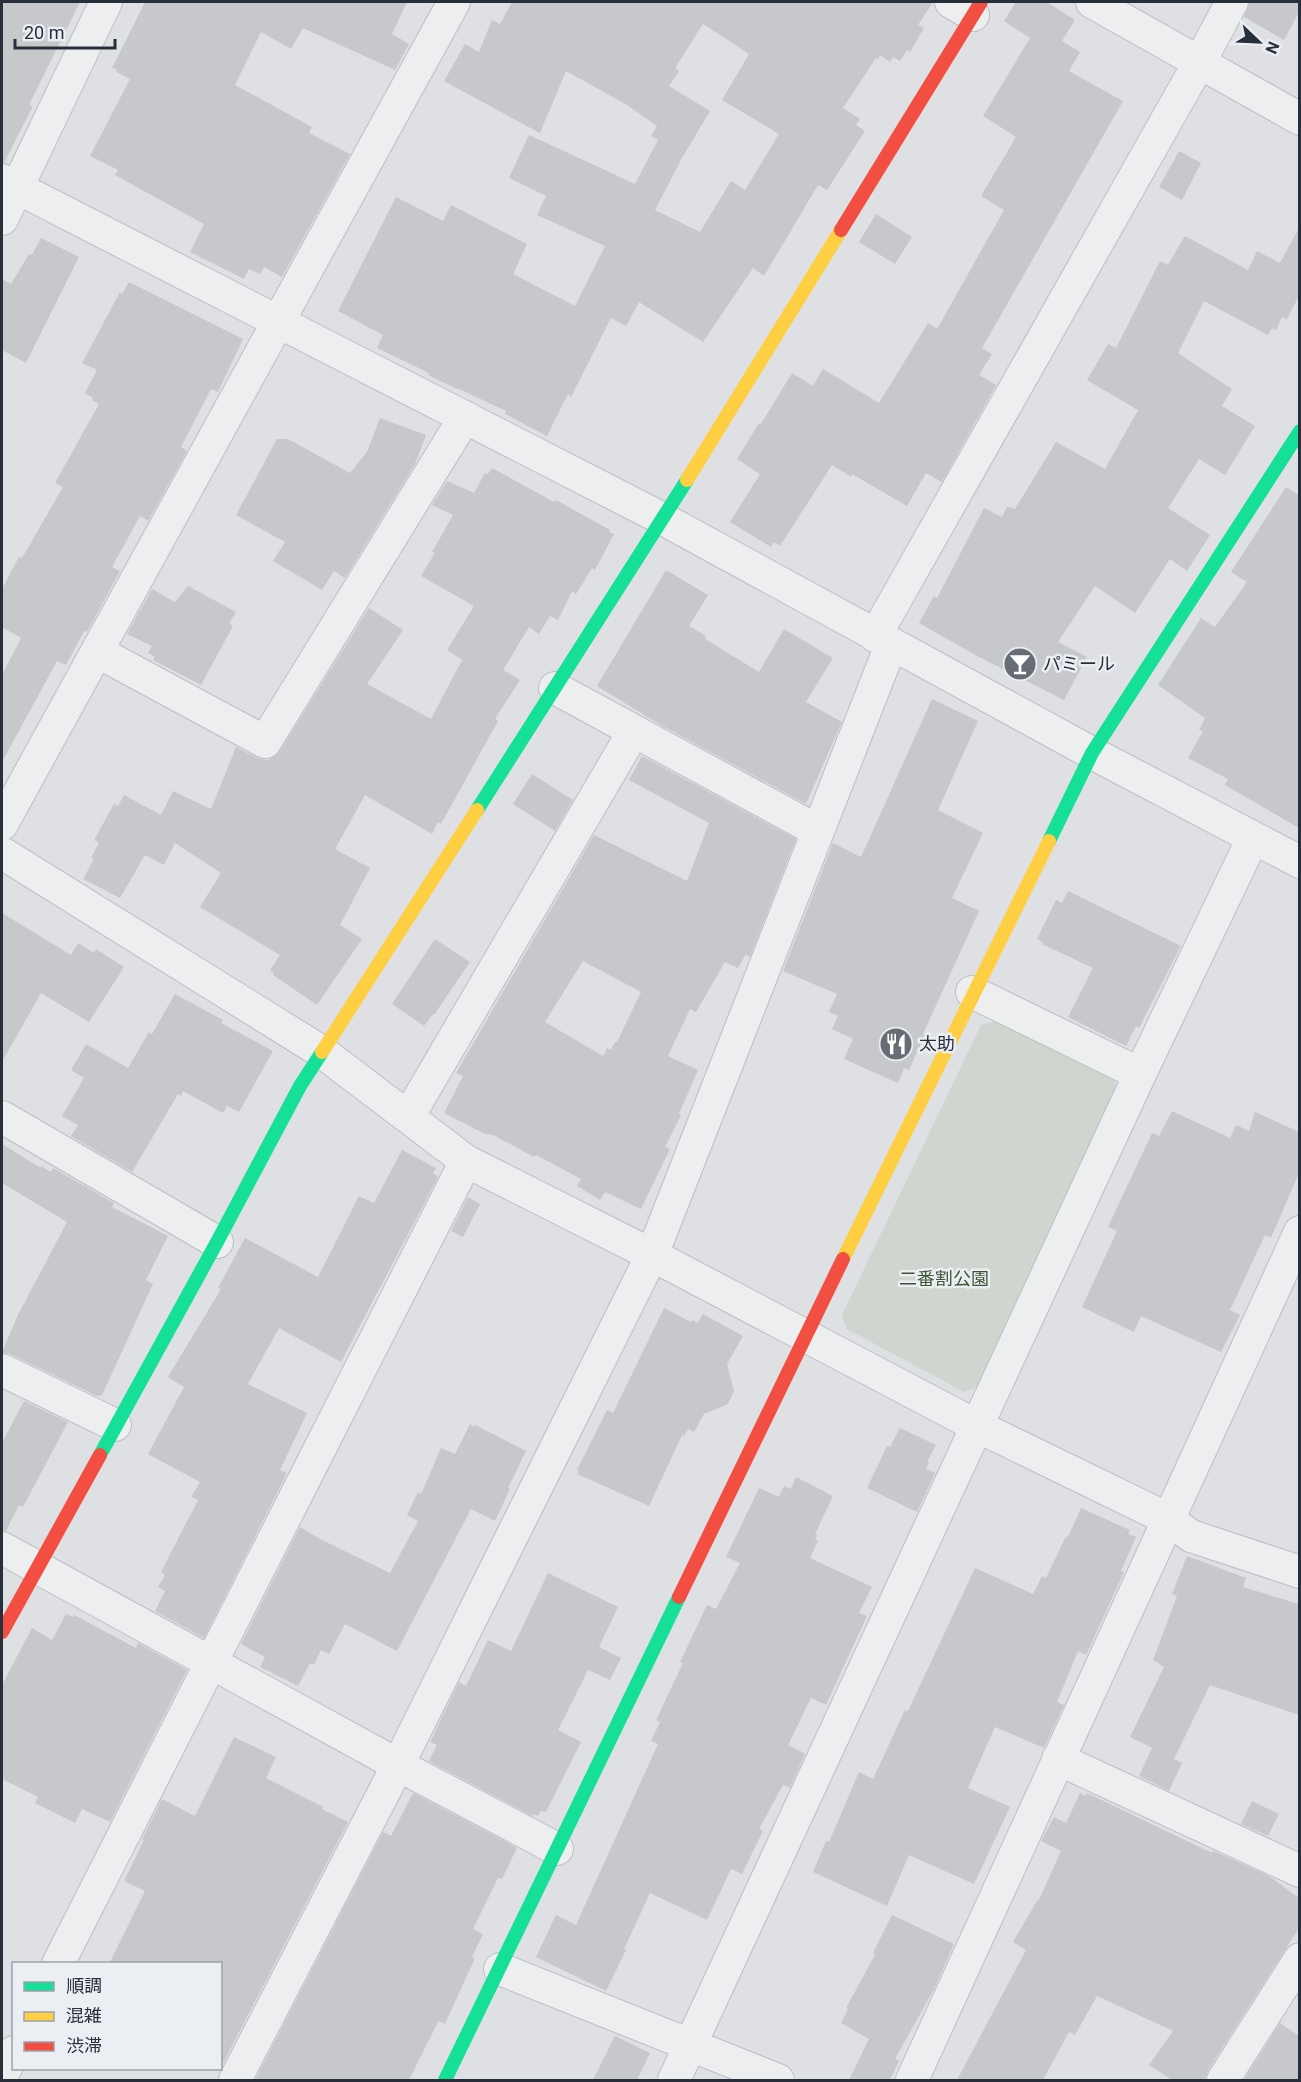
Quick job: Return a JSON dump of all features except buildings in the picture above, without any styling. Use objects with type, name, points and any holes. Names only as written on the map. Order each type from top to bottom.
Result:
[{"type":"street","points":[[2,219],[9,184],[106,2]]},
{"type":"street","points":[[2,824],[454,2]]},
{"type":"street","points":[[1092,2],[1299,119]]},
{"type":"street","points":[[235,2080],[398,1765],[652,1255],[818,831],[883,640],[1232,2]]},
{"type":"street","points":[[2,1632],[36,1566],[217,1242],[300,1086],[663,519],[968,6]]},
{"type":"street","points":[[9,184],[663,519],[1092,753],[1299,862]]},
{"type":"street","points":[[98,652],[265,742],[465,417]]},
{"type":"street","points":[[445,2080],[804,1336],[1092,753],[1299,434]]},
{"type":"street","points":[[555,688],[818,831]]},
{"type":"street","points":[[408,1117],[634,731]]},
{"type":"street","points":[[674,2080],[1140,1074],[1253,838]]},
{"type":"street","points":[[2,853],[322,1052],[466,1161],[652,1255],[978,1426],[1168,1519],[1191,1536],[1299,1572]]},
{"type":"street","points":[[972,993],[1140,1074]]},
{"type":"street","points":[[2,1117],[217,1242]]},
{"type":"street","points":[[59,1962],[466,1161]]},
{"type":"street","points":[[912,2080],[1299,1232]]},
{"type":"street","points":[[2,1370],[115,1425]]},
{"type":"street","points":[[2,1548],[398,1765],[557,1849]]},
{"type":"street","points":[[1058,1759],[1299,1871]]},
{"type":"street","points":[[1223,2080],[1299,1959]]},
{"type":"street","points":[[500,1969],[778,2080]]},
{"type":"street","points":[[2,2075],[12,2056]]},
{"type":"green space","name":"二番割公園","points":[[995,1021],[1112,1076],[1118,1090],[979,1386],[964,1392],[847,1329],[842,1315],[981,1025]]},
{"type":"traffic: fast","points":[[1049,841],[1092,753],[1300,431]]},
{"type":"traffic: fast","points":[[477,810],[687,480]]},
{"type":"traffic: fast","points":[[100,1455],[300,1086],[322,1052]]},
{"type":"traffic: fast","points":[[445,2080],[679,1597]]},
{"type":"traffic: slow","points":[[687,480],[841,230]]},
{"type":"traffic: slow","points":[[322,1052],[477,810]]},
{"type":"traffic: slow","points":[[843,1259],[1049,841]]},
{"type":"traffic: jam","points":[[841,230],[981,2]]},
{"type":"traffic: jam","points":[[679,1597],[843,1259]]},
{"type":"traffic: jam","points":[[2,1632],[100,1455]]},
{"type":"place","name":"パミール","points":[[1020,664]]},
{"type":"place","name":"太助","points":[[896,1044]]}]
